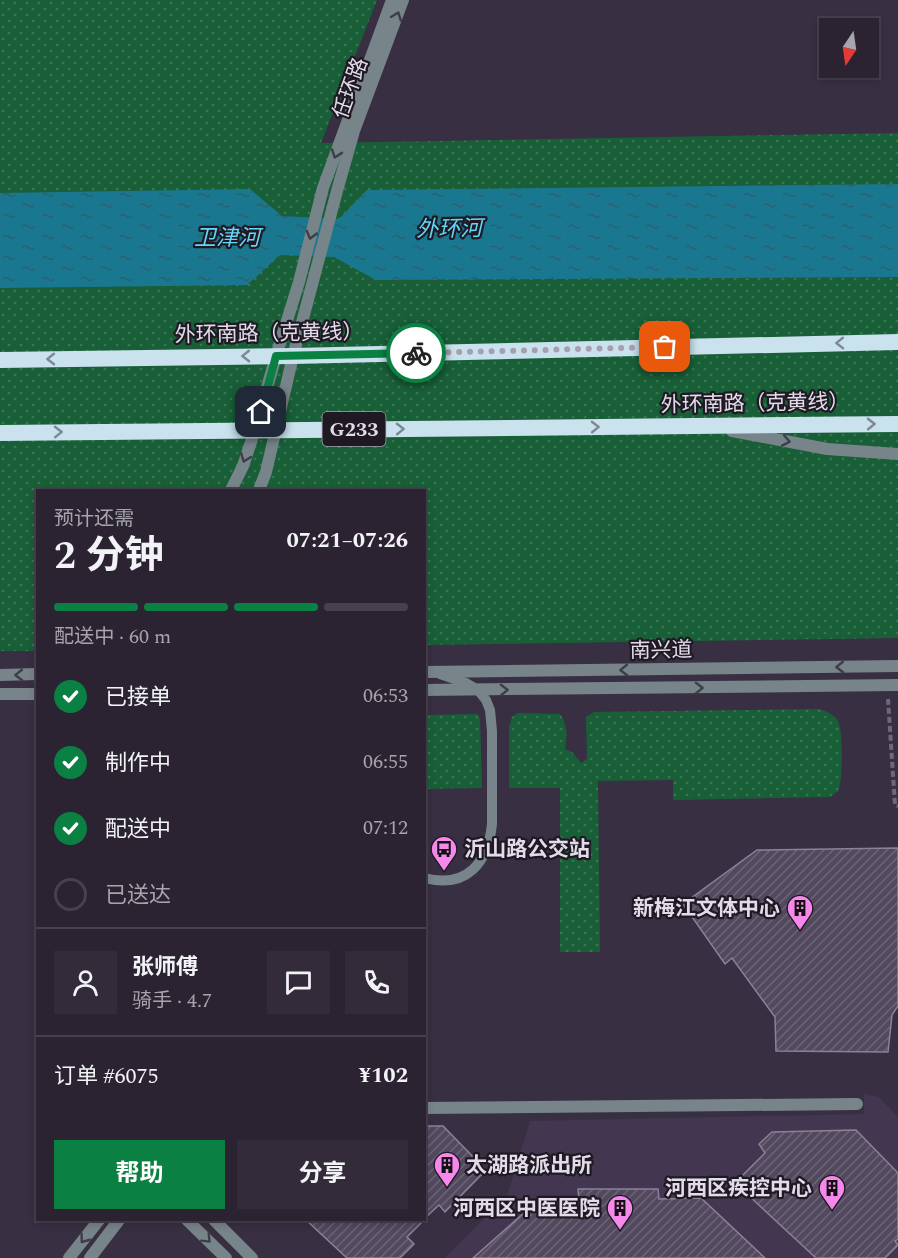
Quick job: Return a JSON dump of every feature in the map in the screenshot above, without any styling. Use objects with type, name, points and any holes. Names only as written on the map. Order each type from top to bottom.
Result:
[{"type":"highway","name":"外环南路（克黄线）","points":[[0,360],[898,342]]},
{"type":"highway","name":"外环南路（克黄线）","points":[[0,433],[898,424]]},
{"type":"street","name":"任环路","points":[[284,356],[299,282],[323,188],[392,0]]},
{"type":"street","name":"任环路","points":[[284,356],[312,284],[357,123],[403,0]]},
{"type":"street","points":[[232,489],[243,466],[284,356]]},
{"type":"street","points":[[259,489],[276,430],[284,356]]},
{"type":"street","points":[[708,426],[827,449],[898,454]]},
{"type":"street","name":"南兴道","points":[[427,672],[898,666]]},
{"type":"street","points":[[0,675],[36,674]]},
{"type":"street","name":"南兴道","points":[[426,690],[893,685]]},
{"type":"street","points":[[0,694],[36,694]]},
{"type":"street","points":[[426,1108],[857,1104]]},
{"type":"street","points":[[69,1258],[98,1221]]},
{"type":"street","points":[[90,1258],[118,1221]]},
{"type":"street","points":[[189,1221],[226,1258]]},
{"type":"street","points":[[215,1221],[252,1258]]},
{"type":"lane","points":[[426,878],[452,880],[474,870],[483,858],[491,838],[493,781],[491,721],[486,700],[478,690],[466,683],[427,672]]},
{"type":"path","points":[[893,685],[895,806],[898,806]]},
{"type":"shaded area","points":[[864,1094],[879,1097],[898,1117],[898,1258],[445,1258],[507,1196],[530,1121],[864,1114]]},
{"type":"green space","points":[[0,0],[377,0],[321,143],[898,133],[898,638],[426,645],[426,489],[36,489],[36,651],[0,651]]},
{"type":"green space","points":[[819,709],[830,713],[840,726],[842,768],[840,786],[838,791],[830,797],[673,800],[673,780],[598,781],[600,952],[560,952],[560,788],[509,788],[509,727],[512,717],[518,713],[560,714],[566,731],[565,749],[572,752],[581,763],[587,759],[586,717],[594,712]]},
{"type":"green space","points":[[477,714],[480,719],[482,788],[426,789],[426,715]]},
{"type":"water","name":"卫津河","points":[[898,184],[898,277],[376,280],[334,257],[280,255],[247,285],[0,288],[0,193],[250,189],[282,216],[339,219],[367,190]]},
{"type":"building","name":"新梅江文体中心","points":[[898,848],[898,1006],[892,1015],[888,1052],[776,1051],[775,1017],[732,958],[725,964],[683,904],[757,850]]},
{"type":"building","name":"太湖路派出所","points":[[426,1126],[443,1126],[486,1170],[445,1212],[439,1205],[426,1217]]},
{"type":"building","name":"河西区疾控中心","points":[[856,1130],[898,1173],[898,1239],[895,1241],[898,1245],[885,1258],[816,1258],[735,1183],[765,1153],[759,1144],[772,1132]]},
{"type":"building","name":"河西区中医医院","points":[[578,1189],[658,1189],[659,1199],[701,1198],[765,1258],[473,1258],[535,1203],[579,1201]]},
{"type":"building","name":"太湖路派出所","points":[[307,1221],[423,1221],[407,1237],[414,1244],[400,1258],[347,1258]]},
{"type":"way so far","points":[[416,353],[665,347]]},
{"type":"place","name":"沂山路公交站","points":[[444,872]]},
{"type":"place","name":"新梅江文体中心","points":[[800,931]]},
{"type":"place","name":"太湖路派出所","points":[[447,1188]]},
{"type":"place","name":"河西区疾控中心","points":[[832,1211]]},
{"type":"place","name":"河西区中医医院","points":[[620,1231]]},
{"type":"route","points":[[261,412],[276,356],[416,353]]},
{"type":"water label","name":"外环河","points":[[449,228]]}]
